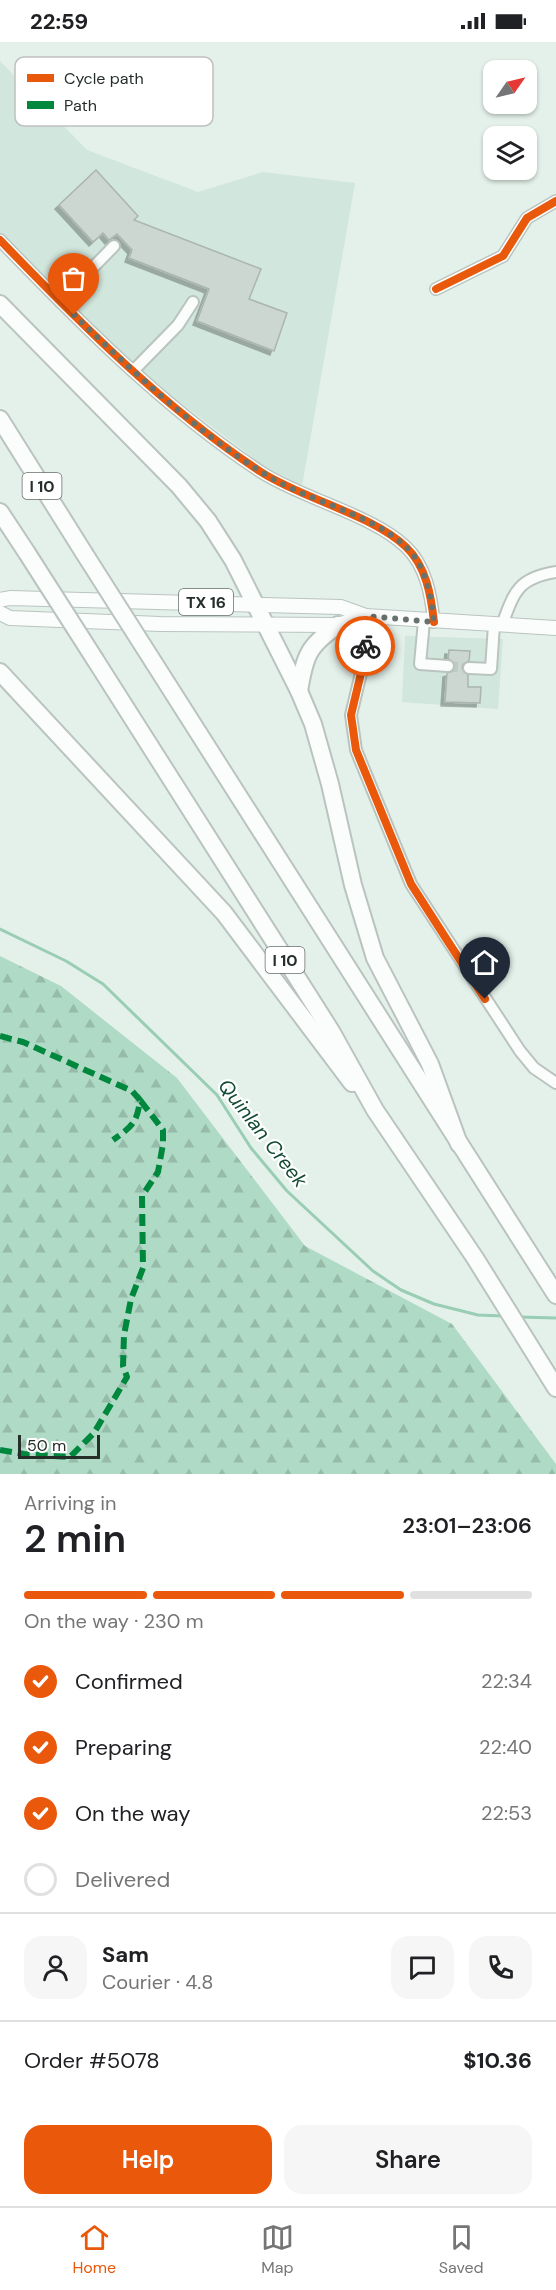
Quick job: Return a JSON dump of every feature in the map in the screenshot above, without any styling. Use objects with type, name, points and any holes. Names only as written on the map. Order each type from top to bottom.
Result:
[{"type":"highway","points":[[0,304],[197,507],[221,539],[299,691],[327,774],[353,885],[375,958],[430,1064],[459,1144]]},
{"type":"highway","name":"I 10","points":[[0,420],[556,1294]]},
{"type":"highway","name":"I 10","points":[[0,512],[331,1031],[375,1110],[475,1258],[556,1388]]},
{"type":"highway","points":[[299,691],[306,655],[318,639],[338,625]]},
{"type":"highway","points":[[0,662],[15,687]]},
{"type":"highway","points":[[0,672],[224,913],[339,1069],[375,1110]]},
{"type":"main road","name":"TX 16","points":[[0,600],[10,598],[255,603],[341,607],[366,616],[556,628]]},
{"type":"main road","name":"TX 16","points":[[0,613],[10,618],[160,624],[338,625],[366,616]]},
{"type":"street","points":[[436,289],[503,256],[527,218],[556,201]]},
{"type":"street","points":[[0,240],[133,371],[237,456],[297,492],[388,532],[407,548],[428,586],[429,621],[420,664],[448,666]]},
{"type":"street","points":[[60,301],[114,246]]},
{"type":"street","points":[[133,371],[178,325],[193,302]]},
{"type":"street","points":[[469,668],[491,669],[498,625],[517,590],[526,580],[556,572]]},
{"type":"street","points":[[366,616],[364,656],[351,715],[360,760],[411,884],[519,1051],[534,1068],[556,1083]]},
{"type":"shaded area","points":[[0,61],[15,76],[15,126],[64,126],[87,150],[198,192],[263,172],[355,183],[302,486],[264,466],[158,386],[109,345],[0,233]]},
{"type":"shaded area","points":[[405,636],[503,639],[498,709],[402,702]]},
{"type":"green space","points":[[0,956],[61,986],[177,1078],[305,1246],[452,1324],[556,1464],[556,1474],[0,1474]]},
{"type":"building","points":[[96,170],[138,216],[134,220],[261,269],[249,299],[287,313],[274,351],[197,321],[209,289],[129,258],[132,250],[117,234],[109,240],[103,233],[93,242],[59,205]]},
{"type":"building","points":[[449,650],[470,651],[469,661],[463,664],[462,668],[468,675],[468,687],[481,687],[480,703],[445,702],[447,673],[454,671],[455,666],[448,658]]},
{"type":"waterway","name":"Quinlan Creek","points":[[0,929],[66,961],[103,984],[217,1095],[251,1148],[287,1191],[373,1271],[401,1290],[434,1304],[478,1315],[503,1316]]},
{"type":"waterway","name":"Quinlan Creek","points":[[519,1317],[556,1318]]},
{"type":"tunnel","points":[[448,666],[469,668]]},
{"type":"marked path","points":[[0,1036],[23,1042],[132,1091],[140,1100],[137,1115],[129,1128],[113,1140]]},
{"type":"marked path","points":[[0,1450],[70,1457],[94,1433],[127,1377],[123,1366],[124,1335],[131,1299],[143,1268],[142,1196],[158,1172],[163,1144],[163,1130],[140,1100]]},
{"type":"cycle path","points":[[436,289],[503,256],[527,218],[556,201]]},
{"type":"cycle path","points":[[0,240],[124,363],[225,447],[278,482],[357,516],[392,536],[406,547],[423,572],[434,622]]},
{"type":"way so far","points":[[74,315],[133,371],[237,456],[288,488],[388,532],[407,548],[420,567],[428,586],[434,622],[366,616],[365,646]]},
{"type":"route","points":[[365,646],[351,715],[356,750],[411,884],[485,999]]}]
